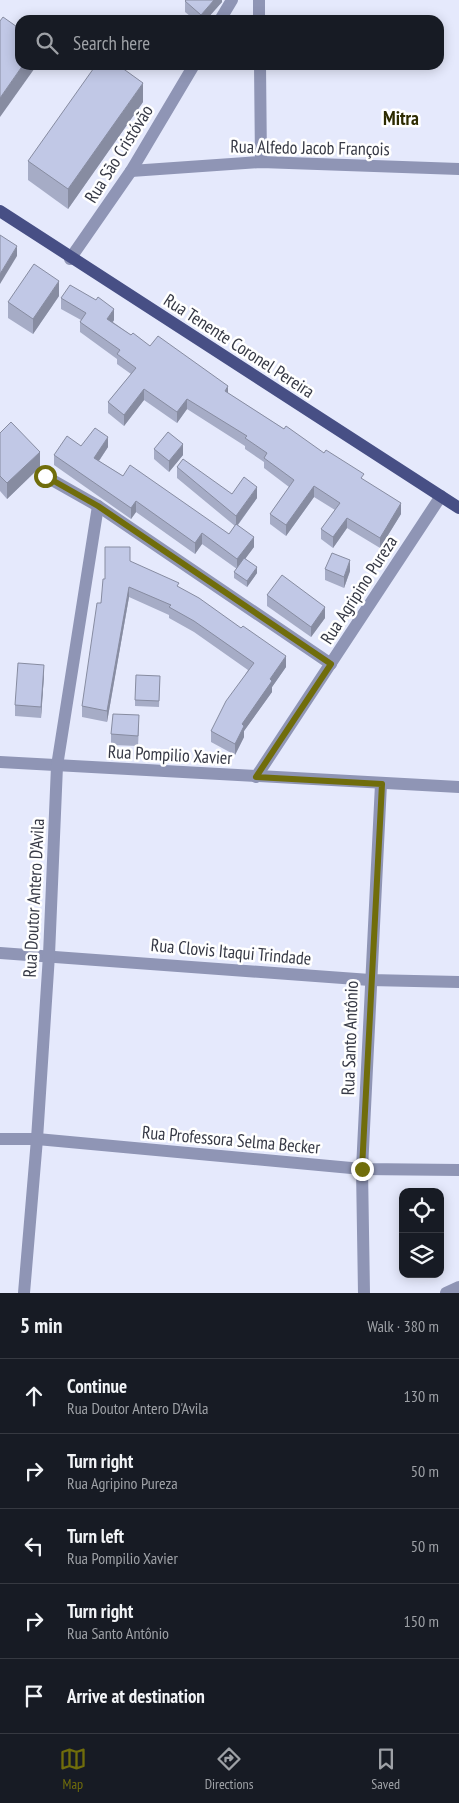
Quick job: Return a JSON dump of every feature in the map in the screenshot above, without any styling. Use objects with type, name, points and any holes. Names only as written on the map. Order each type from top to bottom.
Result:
[{"type":"main road","name":"Rua Tenente Coronel Pereira","points":[[0,211],[70,259],[459,508]]},
{"type":"street","points":[[223,15],[232,0]]},
{"type":"street","points":[[259,0],[259,15]]},
{"type":"street","name":"Rua São Cristóvão","points":[[70,259],[131,171],[191,70]]},
{"type":"street","points":[[260,70],[260,162]]},
{"type":"street","name":"Rua Alfedo Jacob François","points":[[131,171],[260,162],[459,169]]},
{"type":"street","points":[[45,476],[98,506],[331,664]]},
{"type":"street","name":"Rua Agripino Pureza","points":[[256,777],[441,496]]},
{"type":"street","name":"Rua Doutor Antero D'Avila","points":[[24,1293],[37,1140],[49,955],[57,766],[98,506]]},
{"type":"street","name":"Rua Pompilio Xavier","points":[[0,762],[459,787]]},
{"type":"street","name":"Rua Santo Antônio","points":[[364,1293],[362,1169],[370,980],[382,784]]},
{"type":"street","name":"Rua Clovis Itaqui Trindade","points":[[0,953],[49,955],[370,980],[459,982]]},
{"type":"street","name":"Rua Professora Selma Becker","points":[[0,1139],[37,1140],[362,1169],[459,1170]]},
{"type":"street","points":[[446,1293],[459,1288]]},
{"type":"building","points":[[186,0],[214,0],[201,15]]},
{"type":"building","points":[[3,17],[15,25],[15,70],[20,70],[0,98],[0,21]]},
{"type":"building","points":[[92,70],[125,70],[143,83],[68,189],[28,161]]},
{"type":"building","points":[[0,235],[17,246],[0,274]]},
{"type":"building","points":[[34,264],[59,281],[33,319],[8,302]]},
{"type":"building","points":[[70,285],[96,300],[98,297],[114,309],[107,319],[131,335],[133,333],[150,346],[158,336],[228,386],[225,391],[284,429],[286,426],[324,453],[326,450],[364,474],[361,478],[401,503],[380,538],[347,518],[333,537],[321,529],[340,503],[314,486],[286,525],[270,514],[294,480],[264,458],[267,453],[245,438],[247,436],[187,399],[177,412],[144,389],[124,415],[108,402],[136,368],[117,354],[120,350],[80,322],[86,313],[61,298]]},
{"type":"building","points":[[11,422],[40,452],[7,483],[0,476],[0,433]]},
{"type":"building","points":[[95,428],[108,437],[94,458],[123,476],[130,465],[229,534],[236,524],[254,537],[237,559],[202,533],[195,543],[136,501],[131,508],[54,455],[67,436],[81,446]]},
{"type":"building","points":[[168,432],[183,444],[169,461],[154,449]]},
{"type":"building","points":[[183,459],[232,494],[244,477],[257,487],[236,516],[177,467]]},
{"type":"building","points":[[105,547],[130,547],[130,561],[179,583],[177,586],[199,598],[241,628],[243,626],[286,656],[270,679],[272,681],[242,724],[244,726],[235,744],[211,731],[226,701],[254,663],[194,621],[169,607],[171,605],[129,587],[107,711],[82,706],[97,603],[101,603],[103,579],[105,579]]},
{"type":"building","points":[[332,553],[350,560],[344,577],[325,569]]},
{"type":"building","points":[[244,558],[257,567],[247,581],[234,572]]},
{"type":"building","points":[[282,575],[325,607],[311,627],[267,595]]},
{"type":"building","points":[[18,663],[44,665],[41,707],[15,705]]},
{"type":"building","points":[[136,675],[160,676],[159,701],[135,700]]},
{"type":"building","points":[[113,714],[139,715],[138,736],[111,734]]},
{"type":"district","name":"Mitra","points":[[401,118]]},
{"type":"route","points":[[45,476],[98,506],[331,664],[256,777],[382,784],[370,980],[362,1169]]}]
